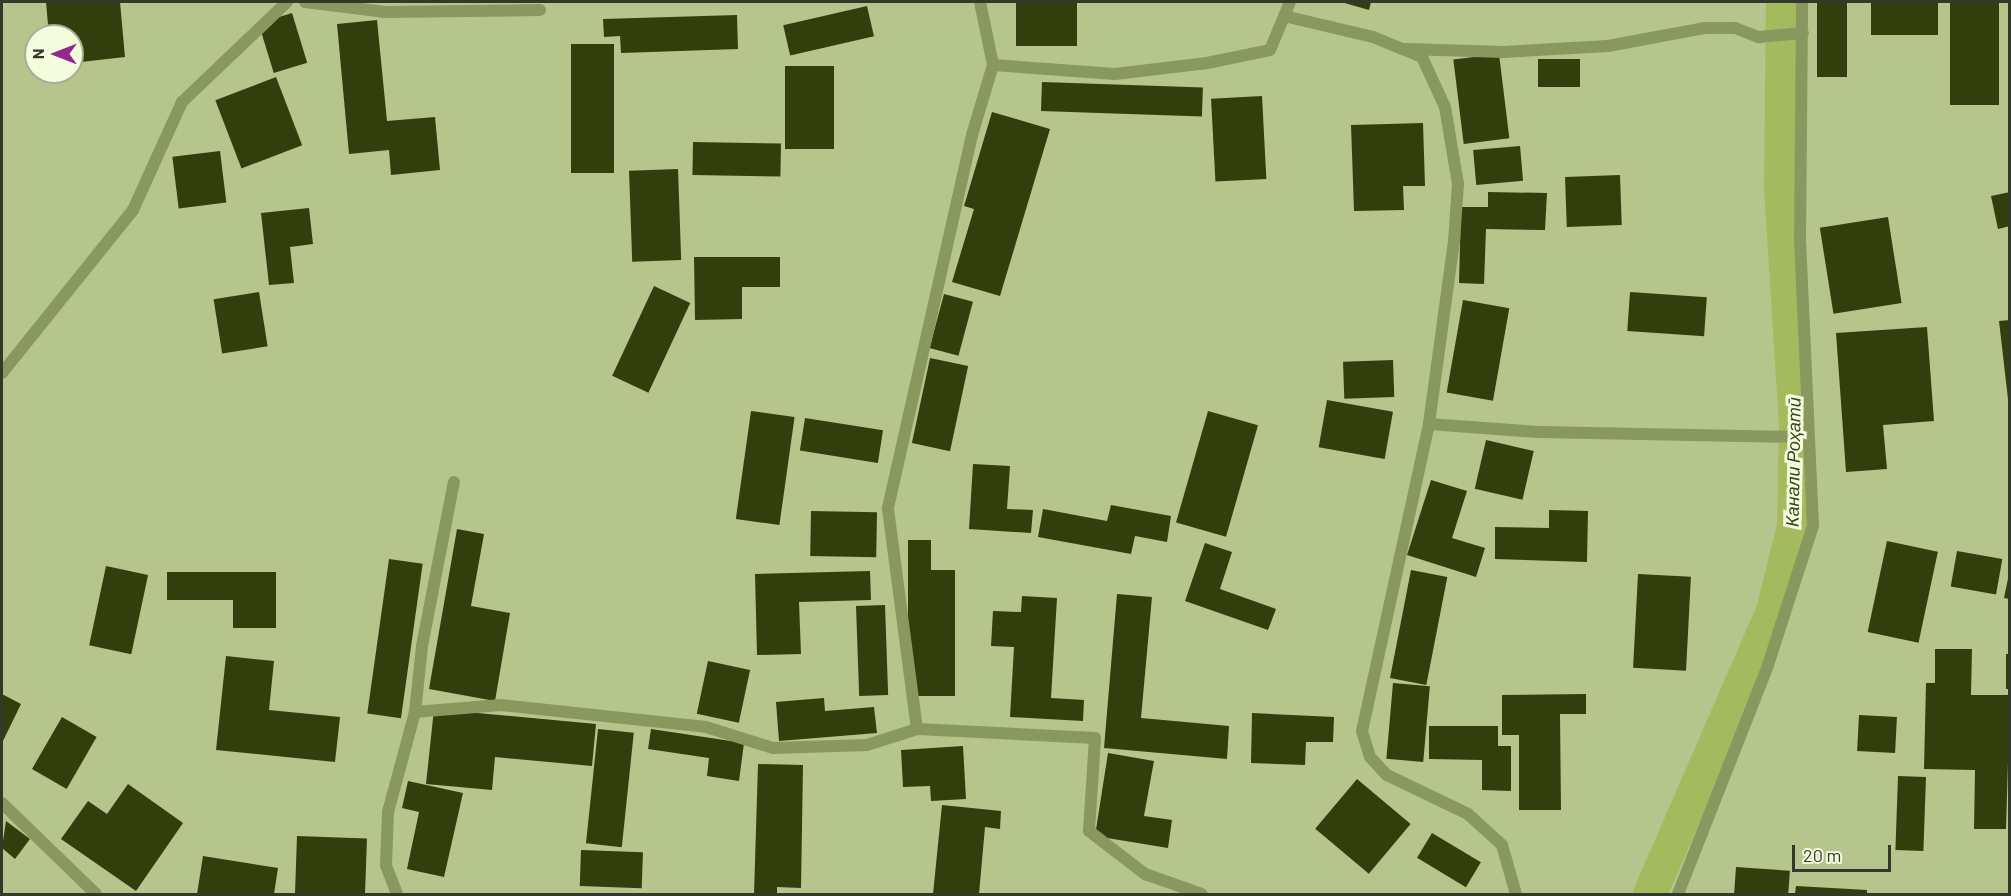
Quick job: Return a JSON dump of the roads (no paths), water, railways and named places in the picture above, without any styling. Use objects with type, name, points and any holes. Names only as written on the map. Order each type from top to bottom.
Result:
[{"type":"street","points":[[2,373],[133,210],[182,102],[287,2]]},
{"type":"street","points":[[305,2],[385,12],[540,10]]},
{"type":"street","points":[[917,729],[888,509],[972,135],[993,65],[980,2]]},
{"type":"street","points":[[993,65],[1115,74],[1207,63],[1270,50],[1290,2]]},
{"type":"street","points":[[1678,894],[1767,665],[1813,526],[1804,436],[1800,242],[1802,2]]},
{"type":"street","points":[[1284,16],[1404,49],[1422,57],[1445,107],[1458,184],[1429,424],[1362,731],[1370,758],[1387,775],[1468,814],[1502,845],[1516,894]]},
{"type":"street","points":[[1404,49],[1504,52],[1608,46],[1705,28],[1735,28],[1759,37],[1803,33]]},
{"type":"street","points":[[1429,424],[1539,432],[1804,436]]},
{"type":"street","points":[[397,894],[386,865],[388,812],[415,712],[422,646],[454,482]]},
{"type":"street","points":[[415,712],[501,705],[706,727],[773,748],[867,745],[917,729],[1095,738],[1089,831],[1145,874],[1202,894]]},
{"type":"street","points":[[2,803],[96,894]]},
{"type":"waterway","name":"Канали Роҳатӣ","points":[[1650,894],[1773,611],[1794,526],[1796,425],[1781,185],[1783,2]]}]
